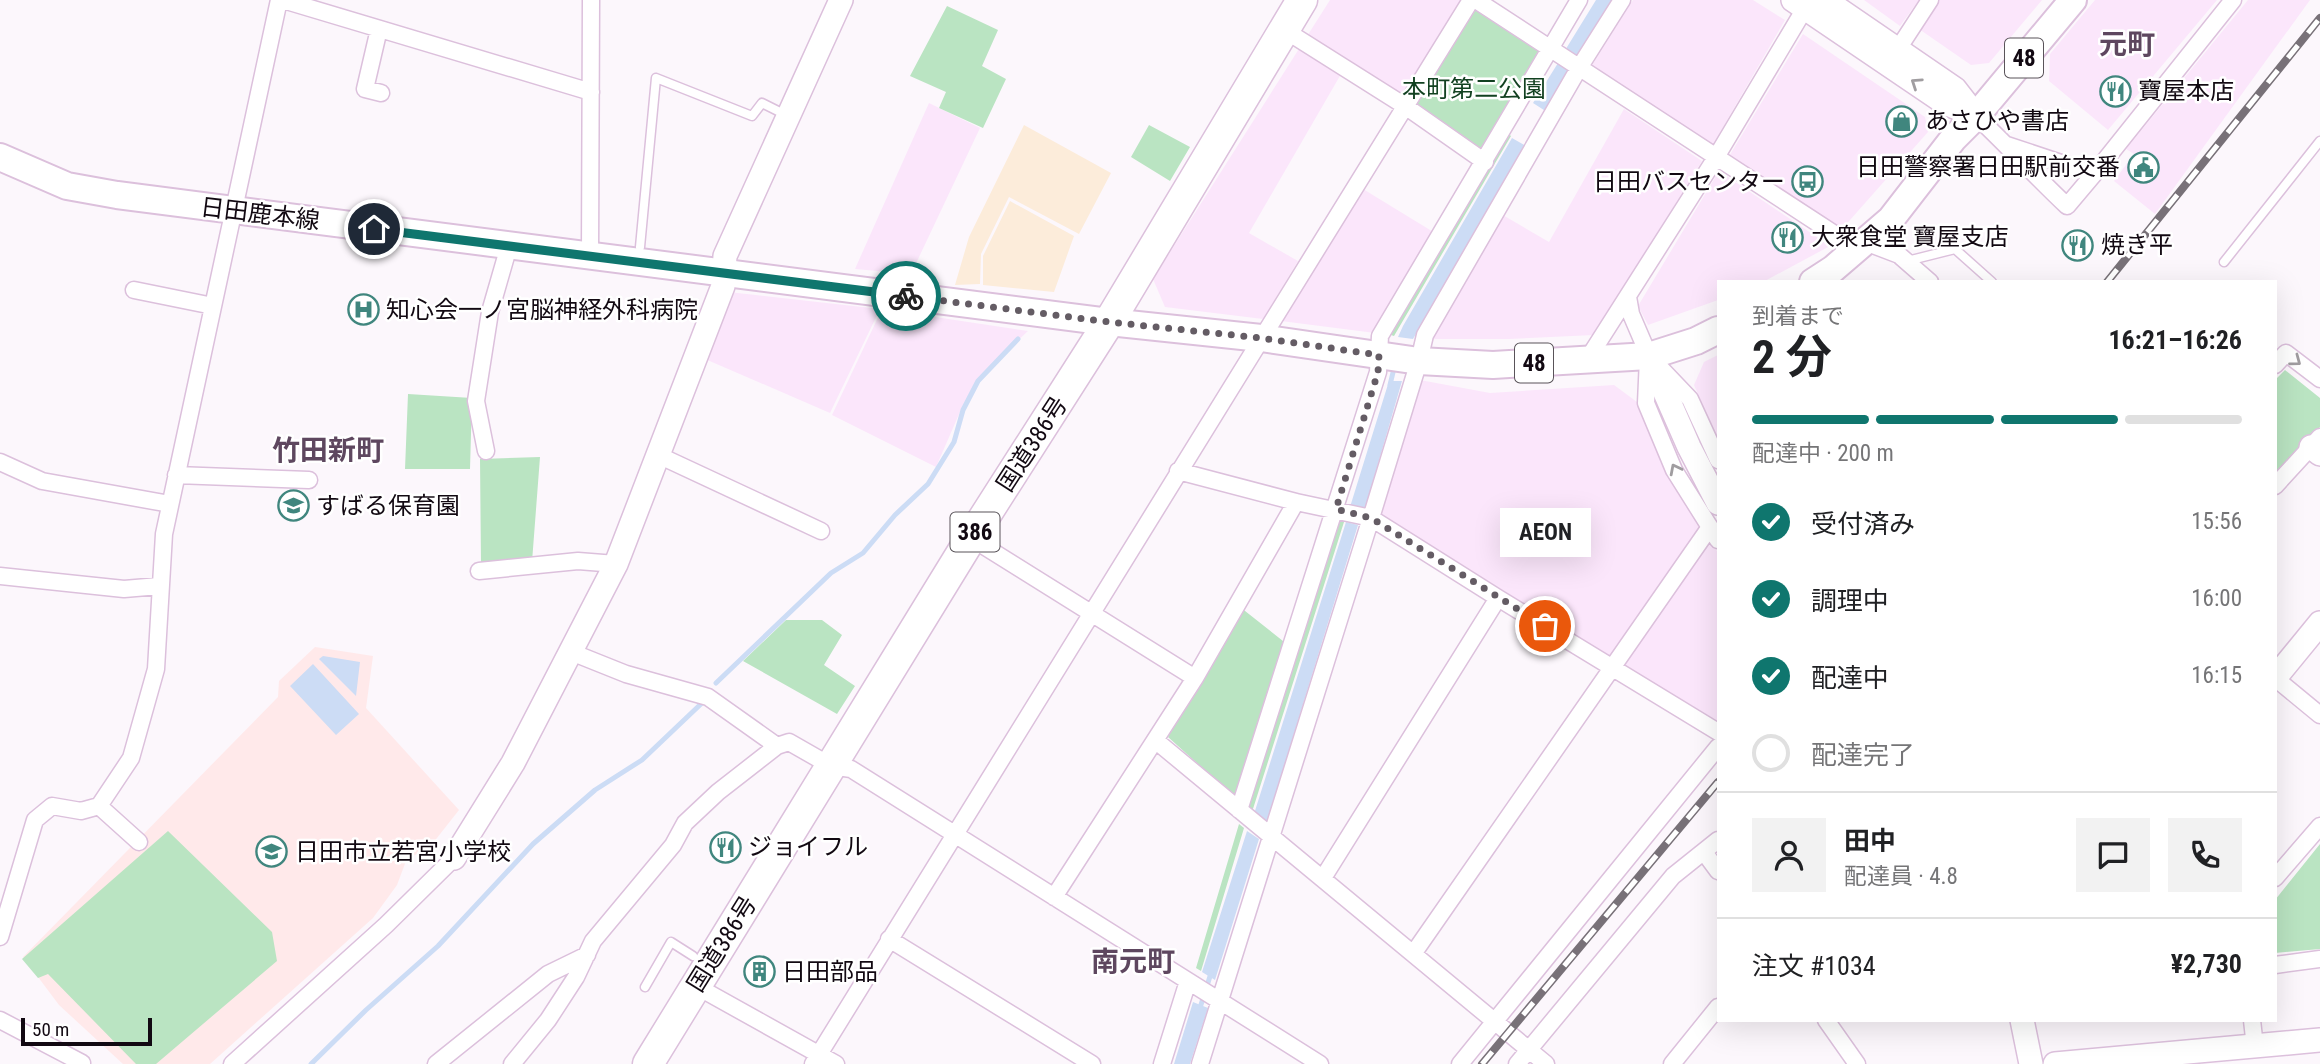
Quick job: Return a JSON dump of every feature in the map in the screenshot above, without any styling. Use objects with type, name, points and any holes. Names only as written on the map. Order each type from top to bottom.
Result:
[{"type":"highway","name":"国道386号","points":[[648,1064],[971,538],[1109,322],[1302,0]]},
{"type":"main road","name":"48","points":[[1816,280],[1833,269],[1891,219],[1953,139],[1976,116],[2073,0]]},
{"type":"main road","name":"日田鹿本線","points":[[0,157],[67,186],[234,211],[1109,322]]},
{"type":"main road","name":"48","points":[[1109,322],[1261,338],[1419,361],[1493,365],[1649,356],[1696,341],[1717,330]]},
{"type":"street","points":[[0,937],[35,820],[52,806],[80,811],[99,806],[131,758],[156,668],[164,534],[281,0],[591,92]]},
{"type":"street","points":[[590,0],[590,257]]},
{"type":"street","points":[[232,1064],[386,925],[454,858],[513,763],[615,564],[723,286],[725,256],[841,0]]},
{"type":"street","points":[[816,1059],[1178,471],[1473,0],[1842,239],[1865,242],[1899,255],[1928,280]]},
{"type":"street","points":[[1239,810],[1378,372],[1380,336],[1579,0]]},
{"type":"street","points":[[1200,1064],[1371,518],[1425,335],[1579,68],[1622,0]]},
{"type":"street","points":[[1898,49],[1930,0]]},
{"type":"street","points":[[1808,2],[1898,49],[1955,89],[1976,116],[2067,206],[2232,0]]},
{"type":"street","points":[[1808,2],[1945,103],[1976,116]]},
{"type":"street","points":[[1587,360],[1716,159],[1808,2]]},
{"type":"street","points":[[379,29],[365,89],[381,93]]},
{"type":"street","points":[[1283,29],[1405,106],[1485,162]]},
{"type":"street","points":[[2007,145],[2094,174]]},
{"type":"street","points":[[486,451],[476,401],[490,312],[509,246]]},
{"type":"street","points":[[134,290],[213,306]]},
{"type":"street","points":[[1628,297],[1630,314],[1689,447],[1717,501]]},
{"type":"street","points":[[2277,363],[2286,353],[2320,379]]},
{"type":"street","points":[[1649,356],[1690,399],[1717,458]]},
{"type":"street","points":[[1413,954],[1614,668],[1714,533],[1673,468],[1646,402],[1649,356]]},
{"type":"street","points":[[2277,484],[2317,446]]},
{"type":"street","points":[[658,455],[821,531]]},
{"type":"street","points":[[0,462],[42,481],[170,504]]},
{"type":"street","points":[[1178,471],[1296,502],[1371,518],[1717,731]]},
{"type":"street","points":[[176,475],[309,480]]},
{"type":"street","points":[[1054,897],[1195,678],[1296,502]]},
{"type":"street","points":[[971,538],[1195,678]]},
{"type":"street","points":[[479,570],[578,561],[615,564]]},
{"type":"street","points":[[0,576],[124,589],[159,586]]},
{"type":"street","points":[[1323,878],[1498,598]]},
{"type":"street","points":[[2277,676],[2320,623]]},
{"type":"street","points":[[571,652],[626,674],[708,697],[777,746]]},
{"type":"street","points":[[2277,680],[2320,715]]},
{"type":"street","points":[[1155,740],[1546,1064]]},
{"type":"street","points":[[512,1064],[548,1020],[576,977],[593,941],[673,845],[685,823],[718,792],[777,746],[789,742],[831,766],[851,769],[1320,1064]]},
{"type":"street","points":[[1460,1064],[1717,748]]},
{"type":"street","points":[[99,806],[139,842]]},
{"type":"street","points":[[2277,876],[2320,826]]},
{"type":"street","points":[[1517,1064],[1673,876],[1717,841]]},
{"type":"street","points":[[1704,852],[1717,870]]},
{"type":"street","points":[[889,939],[1092,1064]]},
{"type":"street","points":[[436,1064],[548,974],[587,955]]},
{"type":"street","points":[[2277,965],[2320,959]]},
{"type":"street","points":[[1162,1064],[1188,981]]},
{"type":"street","points":[[696,986],[816,1059],[836,1064]]},
{"type":"street","points":[[1672,1064],[1717,1008]]},
{"type":"street","points":[[0,1020],[82,1063]]},
{"type":"street","points":[[1827,1022],[1857,1064]]},
{"type":"street","points":[[2022,1022],[2031,1064]]},
{"type":"street","points":[[2252,1022],[2255,1047]]},
{"type":"street","points":[[2055,1064],[2181,1059],[2320,1040]]},
{"type":"lane","points":[[640,247],[656,78],[752,116],[762,103],[788,116]]},
{"type":"lane","points":[[2224,262],[2320,141]]},
{"type":"lane","points":[[1907,261],[1955,249],[1990,280]]},
{"type":"lane","points":[[645,987],[671,942],[693,956]]},
{"type":"shaded area","points":[[1330,0],[1461,0],[1401,96],[1348,62],[1249,233],[1298,261],[1263,319],[1165,307],[1153,279]]},
{"type":"shaded area","points":[[1633,0],[1753,0],[1785,20],[1711,148],[1591,67]]},
{"type":"shaded area","points":[[1864,0],[1919,0],[1900,26]]},
{"type":"shaded area","points":[[1938,0],[2042,0],[1989,63],[1971,65],[1919,29]]},
{"type":"shaded area","points":[[2095,0],[2217,0],[2108,130],[2049,81],[2050,54]]},
{"type":"shaded area","points":[[2248,0],[2310,0],[2155,214],[2114,181],[2134,154],[2126,149]]},
{"type":"shaded area","points":[[1803,34],[1925,117],[1928,132],[1842,229],[1728,158]]},
{"type":"shaded area","points":[[929,103],[980,128],[911,274],[855,269]]},
{"type":"shaded area","points":[[1624,109],[1702,161],[1594,335],[1428,339],[1501,214],[1549,242]]},
{"type":"shaded area","points":[[1024,125],[1111,173],[1079,234],[1009,197],[981,254],[980,284],[955,285],[969,237]]},
{"type":"shaded area","points":[[1719,171],[1830,246],[1767,280],[1717,280],[1717,300],[1648,325],[1638,306]]},
{"type":"shaded area","points":[[1363,189],[1435,233],[1375,333],[1281,321]]},
{"type":"shaded area","points":[[1010,201],[1074,236],[1054,292],[983,285],[983,256]]},
{"type":"shaded area","points":[[729,292],[880,309],[830,413],[705,359]]},
{"type":"shaded area","points":[[882,309],[1028,331],[978,378],[936,467],[832,415]]},
{"type":"shaded area","points":[[1717,356],[1717,437],[1694,385],[1704,362]]},
{"type":"shaded area","points":[[1420,380],[1490,393],[1614,385],[1637,402],[1666,465],[1717,551],[1717,720],[1604,653],[1381,514]]},
{"type":"shaded area","name":"日田市立若宮小学校","points":[[315,647],[373,656],[366,708],[459,810],[433,843],[406,861],[397,885],[373,918],[210,1064],[123,1064],[59,1005],[23,957],[278,697],[279,681]]},
{"type":"green space","points":[[947,6],[998,30],[982,66],[1006,79],[983,128],[939,108],[946,92],[910,76]]},
{"type":"green space","name":"本町第二公園","points":[[1479,9],[1540,47],[1542,55],[1488,147],[1479,149],[1417,107],[1418,100],[1472,13]]},
{"type":"green space","points":[[1149,125],[1190,147],[1170,181],[1131,157]]},
{"type":"green space","points":[[1506,132],[1511,136],[1394,336],[1388,334]]},
{"type":"green space","points":[[2285,370],[2320,398],[2320,427],[2280,473],[2277,470],[2277,378]]},
{"type":"green space","points":[[408,394],[472,398],[470,469],[405,469]]},
{"type":"green space","points":[[540,457],[532,562],[481,564],[480,459]]},
{"type":"green space","points":[[1338,522],[1344,522],[1252,812],[1247,807]]},
{"type":"green space","points":[[1240,607],[1288,645],[1238,800],[1168,737]]},
{"type":"green space","points":[[786,620],[822,620],[842,635],[824,665],[855,686],[837,714],[743,661]]},
{"type":"green space","points":[[1239,824],[1244,828],[1201,971],[1196,968]]},
{"type":"green space","points":[[168,831],[272,932],[277,961],[156,1064],[136,1064],[48,974],[38,978],[22,959]]},
{"type":"green space","points":[[2320,844],[2320,949],[2277,953],[2277,898]]},
{"type":"water","points":[[1596,0],[1616,0],[1579,61],[1564,52]]},
{"type":"water","points":[[1558,63],[1572,72],[1547,112],[1533,103]]},
{"type":"water","points":[[1512,138],[1526,146],[1413,339],[1398,337],[1403,326]]},
{"type":"water","points":[[1389,381],[1402,381],[1365,509],[1350,507]]},
{"type":"water","points":[[1346,522],[1358,525],[1267,822],[1254,814]]},
{"type":"water","points":[[323,656],[360,662],[356,696],[319,659]]},
{"type":"water","points":[[313,664],[359,714],[336,735],[290,686]]},
{"type":"water","points":[[1247,831],[1259,839],[1215,980],[1202,972]]},
{"type":"water","points":[[1193,1002],[1208,1008],[1190,1064],[1174,1064]]},
{"type":"waterway","points":[[716,683],[831,573],[863,553],[895,515],[928,484],[954,442],[963,410],[978,381],[1018,339]]},
{"type":"waterway","points":[[1390,385],[1395,364]]},
{"type":"waterway","points":[[311,1064],[366,1010],[438,946],[533,844],[595,790],[642,760],[703,702]]},
{"type":"waterway","points":[[1199,1011],[1212,970]]},
{"type":"railway","points":[[2109,280],[2320,18]]},
{"type":"railway","points":[[1482,1064],[1717,783]]},
{"type":"way so far","points":[[906,296],[1261,338],[1379,355],[1378,372],[1336,509],[1371,518],[1545,626]]},
{"type":"place","name":"寶屋本店","points":[[2115,91]]},
{"type":"place","name":"あさひや書店","points":[[1902,121]]},
{"type":"place","name":"日田警察署日田駅前交番","points":[[2143,167]]},
{"type":"place","name":"日田バスセンター","points":[[1808,182]]},
{"type":"place","name":"大衆食堂 寶屋支店","points":[[1788,237]]},
{"type":"place","name":"焼き平","points":[[2078,245]]},
{"type":"place","name":"知心会一ノ宮脳神経外科病院","points":[[363,310]]},
{"type":"place","name":"すばる保育園","points":[[293,506]]},
{"type":"place","name":"AEON","points":[[1545,626]]},
{"type":"place","name":"ジョイフル","points":[[725,847]]},
{"type":"place","name":"日田市立若宮小学校","points":[[272,852]]},
{"type":"place","name":"日田部品","points":[[759,972]]},
{"type":"district","name":"元町","points":[[2127,44]]},
{"type":"district","name":"竹田新町","points":[[328,450]]},
{"type":"district","name":"南元町","points":[[1133,961]]},
{"type":"route","points":[[374,229],[906,296]]}]
